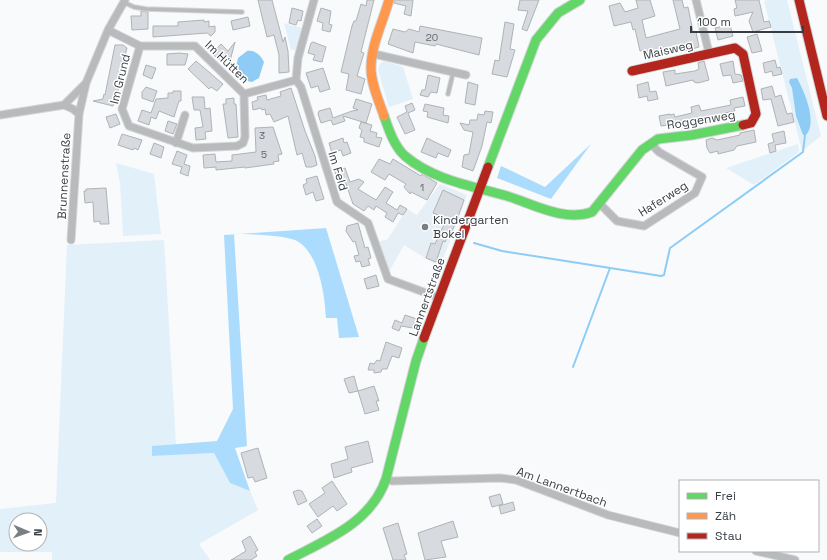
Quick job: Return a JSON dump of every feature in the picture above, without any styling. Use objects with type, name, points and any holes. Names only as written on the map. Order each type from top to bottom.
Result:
[{"type":"street","points":[[296,80],[298,58],[314,0]]},
{"type":"street","name":"Roggenweg","points":[[389,0],[371,69],[374,84],[398,148],[414,162],[436,174],[472,188],[481,189],[545,209],[580,215],[587,215],[592,212],[642,150],[652,145],[658,139],[692,135],[751,123],[754,120],[756,114],[743,54],[735,48],[709,53]]},
{"type":"street","name":"Lannertstraße","points":[[288,560],[352,524],[375,501],[386,479],[416,361],[532,48],[539,36],[558,12],[580,0]]},
{"type":"street","points":[[696,0],[709,53]]},
{"type":"street","points":[[799,0],[827,116]]},
{"type":"street","name":"Brunnenstraße","points":[[71,240],[79,114],[86,83],[108,30],[124,1]]},
{"type":"street","name":"Im Grund","points":[[108,30],[140,46],[122,109],[129,126],[193,148],[237,146],[243,143],[245,137],[244,94]]},
{"type":"street","name":"Im Hütten","points":[[140,46],[196,46],[244,94],[296,80]]},
{"type":"street","name":"Maisweg","points":[[632,71],[709,53]]},
{"type":"street","points":[[374,54],[466,75]]},
{"type":"street","name":"Im Feld","points":[[296,80],[301,87],[337,202],[368,223],[388,279],[440,298]]},
{"type":"street","name":"Brunnenstraße","points":[[64,105],[86,83]]},
{"type":"street","points":[[0,115],[64,105],[73,109],[79,114]]},
{"type":"street","points":[[176,143],[185,115]]},
{"type":"street","name":"Haferweg","points":[[599,203],[617,221],[644,226],[695,193],[702,177],[659,152],[652,145]]},
{"type":"street","name":"Am Lannertbach","points":[[386,479],[392,481],[500,478],[516,480],[608,515],[679,533]]},
{"type":"street","points":[[760,552],[795,560]]},
{"type":"lane","points":[[124,1],[134,7],[242,12]]},
{"type":"lane","points":[[448,94],[453,73]]},
{"type":"shaded area","points":[[787,0],[821,136],[802,151],[764,1]]},
{"type":"shaded area","points":[[284,23],[302,28],[298,50],[291,50]]},
{"type":"shaded area","points":[[247,51],[253,51],[261,57],[264,62],[259,78],[252,82],[241,80],[235,71],[238,58]]},
{"type":"shaded area","points":[[384,61],[403,67],[413,99],[389,107],[378,70],[380,64]]},
{"type":"shaded area","points":[[797,78],[809,106],[811,122],[806,135],[803,135],[796,116],[792,88],[789,82],[790,79]]},
{"type":"shaded area","points":[[591,144],[551,199],[497,178],[501,166],[545,187]]},
{"type":"shaded area","points":[[798,144],[799,152],[754,185],[726,168]]},
{"type":"shaded area","points":[[116,163],[154,174],[161,234],[123,236],[120,183]]},
{"type":"shaded area","name":"Kindergarten Bokel","points":[[440,184],[467,195],[440,267],[404,245],[390,270],[385,267],[378,242],[388,239],[407,209],[417,215]]},
{"type":"shaded area","points":[[326,228],[359,337],[339,338],[337,318],[326,318],[324,298],[319,275],[310,254],[303,246],[290,238],[238,234]]},
{"type":"shaded area","points":[[234,234],[247,446],[235,448],[250,491],[230,483],[214,453],[152,456],[152,446],[217,441],[233,409],[224,235]]},
{"type":"shaded area","points":[[164,240],[176,445],[152,446],[152,456],[214,453],[230,483],[250,491],[258,510],[199,544],[210,560],[52,560],[52,552],[48,552],[48,512],[8,512],[8,552],[0,552],[0,509],[56,503],[67,245]]},
{"type":"building","points":[[258,0],[272,0],[283,42],[285,37],[288,51],[289,72],[279,73],[279,55],[274,35],[267,37]]},
{"type":"building","points":[[367,0],[374,0],[361,52],[364,53],[357,76],[365,79],[361,94],[346,90],[349,74],[341,72],[352,26],[354,21],[356,21],[361,4],[366,6]]},
{"type":"building","points":[[395,0],[413,0],[411,16],[404,14],[406,6],[394,3]]},
{"type":"building","points":[[520,0],[539,0],[527,31],[522,29],[528,11],[518,10]]},
{"type":"building","points":[[636,0],[650,0],[655,16],[642,20],[646,38],[680,29],[673,0],[682,0],[684,8],[688,7],[693,32],[696,32],[699,47],[681,52],[681,49],[645,58],[643,50],[640,51],[635,29],[633,30],[631,22],[614,26],[609,6],[620,3],[625,12],[638,8]]},
{"type":"building","points":[[735,0],[759,0],[764,22],[769,21],[771,27],[753,32],[749,21],[753,12],[735,16],[734,9],[737,8]]},
{"type":"building","points":[[292,8],[303,11],[301,21],[298,20],[296,25],[289,23]]},
{"type":"building","points":[[321,8],[331,11],[329,24],[332,25],[330,32],[322,30],[323,23],[317,21]]},
{"type":"building","points":[[141,11],[148,12],[148,29],[132,30],[131,16],[141,16]]},
{"type":"building","points":[[248,17],[250,26],[233,30],[231,21]]},
{"type":"building","points":[[204,20],[204,22],[209,21],[209,27],[215,26],[215,32],[211,36],[207,33],[153,37],[153,26],[178,26],[178,22]]},
{"type":"building","points":[[505,22],[514,24],[510,49],[515,50],[507,77],[492,74],[495,60],[499,61]]},
{"type":"building","points":[[730,25],[733,36],[718,40],[715,28]]},
{"type":"building","points":[[420,26],[482,38],[479,55],[436,44],[435,46],[415,42],[413,53],[388,44],[393,29],[405,32],[409,29],[419,32]]},
{"type":"building","points":[[757,34],[762,51],[752,53],[747,37]]},
{"type":"building","points":[[235,42],[230,61],[224,56],[220,60],[212,54],[221,44],[228,51]]},
{"type":"building","points":[[313,42],[326,47],[322,62],[313,60],[315,55],[308,53],[311,43]]},
{"type":"building","points":[[115,45],[123,45],[127,48],[120,73],[123,74],[113,106],[93,101],[103,99],[104,94],[105,95]]},
{"type":"building","points":[[167,54],[188,54],[185,65],[167,65]]},
{"type":"building","points":[[775,60],[777,68],[780,67],[782,74],[773,76],[772,71],[765,73],[763,63]]},
{"type":"building","points":[[196,61],[223,84],[217,91],[211,87],[209,89],[188,69]]},
{"type":"building","points":[[704,61],[709,80],[698,83],[694,82],[693,80],[666,86],[663,72],[675,70],[675,74],[695,71],[699,69],[698,63]]},
{"type":"building","points":[[733,61],[735,74],[741,75],[743,81],[733,83],[731,75],[723,76],[720,64]]},
{"type":"building","points":[[146,65],[156,68],[152,79],[143,75]]},
{"type":"building","points":[[323,68],[330,89],[320,92],[318,86],[311,88],[306,73]]},
{"type":"building","points":[[428,75],[440,78],[437,93],[431,92],[428,97],[420,95],[422,90],[425,90]]},
{"type":"building","points":[[468,82],[478,85],[475,105],[465,103]]},
{"type":"building","points":[[648,82],[650,92],[656,91],[658,99],[648,101],[647,96],[639,98],[637,85]]},
{"type":"building","points":[[772,86],[775,97],[781,95],[787,114],[792,113],[794,122],[778,126],[771,99],[763,100],[761,89]]},
{"type":"building","points":[[146,87],[157,91],[153,102],[142,98],[142,92]]},
{"type":"building","points":[[291,88],[315,156],[317,165],[312,167],[306,167],[302,153],[297,155],[288,116],[274,122],[270,114],[266,115],[265,109],[262,110],[261,108],[253,110],[252,102],[258,100],[257,97],[266,95],[267,100],[281,96],[280,92]]},
{"type":"building","points":[[173,91],[181,91],[181,101],[179,101],[174,117],[159,111],[156,119],[151,117],[149,125],[138,121],[142,110],[151,113],[156,99],[168,98],[168,93],[173,93]]},
{"type":"building","points":[[192,97],[204,97],[205,109],[210,108],[212,131],[205,132],[206,139],[196,140],[195,128],[203,127],[200,110],[194,110]]},
{"type":"building","points":[[743,97],[745,106],[734,108],[735,111],[725,113],[726,119],[683,127],[683,123],[661,126],[659,116],[674,114],[675,117],[692,113],[691,107],[699,105],[701,111],[731,105],[730,100]]},
{"type":"building","points":[[234,98],[234,104],[236,104],[238,137],[228,138],[223,104],[226,104],[226,99]]},
{"type":"building","points":[[356,99],[372,104],[366,123],[343,116],[345,121],[333,125],[331,120],[321,123],[318,114],[319,111],[330,108],[333,118],[358,110],[353,108]]},
{"type":"building","points":[[412,103],[415,110],[408,113],[415,130],[405,134],[397,117],[407,112],[405,106]]},
{"type":"building","points":[[425,104],[444,108],[443,115],[449,116],[448,123],[427,117],[428,112],[423,111]]},
{"type":"building","points":[[485,111],[493,112],[491,123],[487,122],[482,146],[473,171],[462,167],[464,155],[469,154],[473,132],[464,130],[460,123],[469,125],[470,120],[477,120],[478,114],[484,115]]},
{"type":"building","points":[[116,114],[120,124],[110,128],[106,117]]},
{"type":"building","points":[[168,121],[177,124],[173,134],[165,131]]},
{"type":"building","points":[[361,122],[372,125],[370,131],[377,133],[376,137],[382,138],[379,147],[364,142],[364,138],[360,137],[362,130],[359,128]]},
{"type":"building","points":[[273,127],[282,154],[278,155],[279,161],[273,162],[274,164],[216,170],[216,167],[204,168],[203,155],[215,154],[216,162],[232,161],[232,155],[256,152],[255,128]]},
{"type":"building","points":[[754,130],[756,142],[737,146],[734,150],[718,154],[718,151],[710,153],[707,148],[706,140],[712,138],[717,140]]},
{"type":"building","points":[[784,131],[786,143],[775,145],[776,151],[770,153],[768,144],[774,142],[772,134]]},
{"type":"building","points":[[122,134],[142,140],[138,150],[134,148],[133,150],[118,145]]},
{"type":"building","points":[[343,138],[344,143],[347,142],[351,153],[343,156],[341,150],[332,153],[329,143]]},
{"type":"building","points":[[427,138],[451,150],[448,157],[438,153],[436,158],[421,152]]},
{"type":"building","points":[[154,143],[164,147],[161,158],[150,154]]},
{"type":"building","points":[[177,151],[187,155],[184,164],[190,166],[188,176],[180,173],[182,167],[172,164]]},
{"type":"building","points":[[379,159],[390,164],[393,159],[421,176],[422,174],[437,183],[427,200],[411,192],[410,194],[404,187],[406,184],[389,174],[385,180],[371,172]]},
{"type":"building","points":[[345,168],[350,182],[359,179],[364,182],[358,189],[376,200],[385,187],[393,192],[386,203],[397,210],[400,205],[407,209],[403,215],[398,213],[393,222],[385,217],[387,213],[376,206],[374,210],[368,206],[364,211],[353,204],[346,184],[339,186],[335,172]]},
{"type":"building","points":[[317,176],[324,199],[316,201],[313,192],[306,195],[303,185],[307,183],[306,179]]},
{"type":"building","points":[[106,188],[109,224],[100,224],[100,221],[94,222],[93,202],[85,203],[84,191],[86,191],[86,189]]},
{"type":"building","points":[[443,190],[464,200],[458,217],[461,218],[458,224],[456,223],[445,242],[443,241],[436,262],[426,258],[431,243],[435,244],[447,218],[433,213]]},
{"type":"building","points":[[358,223],[365,248],[368,247],[371,258],[368,259],[370,265],[362,267],[360,261],[356,262],[354,256],[359,255],[355,241],[353,242],[346,231],[347,226]]},
{"type":"building","points":[[376,275],[379,286],[367,289],[364,279]]},
{"type":"building","points":[[405,315],[417,319],[413,328],[401,326],[399,331],[392,328],[395,320],[402,323]]},
{"type":"building","points":[[386,342],[402,348],[399,358],[392,356],[387,369],[382,369],[381,372],[374,373],[374,370],[368,370],[370,363],[374,364],[377,360],[380,361]]},
{"type":"building","points":[[354,376],[358,391],[349,393],[344,379]]},
{"type":"building","points":[[374,386],[379,401],[376,401],[379,410],[365,414],[358,391]]},
{"type":"building","points":[[368,441],[373,462],[351,468],[352,472],[334,478],[331,464],[348,459],[345,447]]},
{"type":"building","points":[[258,448],[267,478],[255,482],[253,477],[248,478],[241,453]]},
{"type":"building","points":[[332,481],[347,504],[337,511],[333,506],[318,517],[309,504],[325,493],[322,488]]},
{"type":"building","points":[[298,490],[302,491],[307,501],[298,505],[293,492]]},
{"type":"building","points":[[500,494],[503,504],[492,507],[489,497]]},
{"type":"building","points":[[513,502],[515,510],[501,514],[499,506]]},
{"type":"building","points":[[317,519],[322,526],[312,533],[307,526]]},
{"type":"building","points":[[453,521],[458,537],[441,541],[446,557],[425,560],[418,533]]},
{"type":"building","points":[[398,523],[407,554],[404,555],[406,560],[393,560],[383,528]]},
{"type":"building","points":[[250,536],[258,550],[255,552],[257,556],[251,560],[231,560],[246,551],[242,541]]},
{"type":"waterway","points":[[474,243],[502,251],[661,276],[664,275],[670,248],[803,152],[805,135]]},
{"type":"waterway","points":[[573,367],[610,268]]},
{"type":"traffic: fast","points":[[488,167],[536,40],[558,13],[580,0]]},
{"type":"traffic: fast","points":[[384,116],[392,138],[401,152],[428,171],[440,177],[507,196],[549,211],[571,215],[581,215],[592,212],[642,150],[658,139],[692,135],[743,125]]},
{"type":"traffic: fast","points":[[288,560],[346,528],[370,507],[379,494],[386,479],[416,361],[424,338]]},
{"type":"traffic: slow","points":[[384,116],[374,86],[371,68],[375,42],[389,0]]},
{"type":"traffic: jam","points":[[799,0],[827,116]]},
{"type":"traffic: jam","points":[[632,71],[735,48],[743,54],[756,114],[751,123],[743,125]]},
{"type":"traffic: jam","points":[[424,338],[488,167]]},
{"type":"place","name":"Kindergarten Bokel","points":[[425,227]]}]
